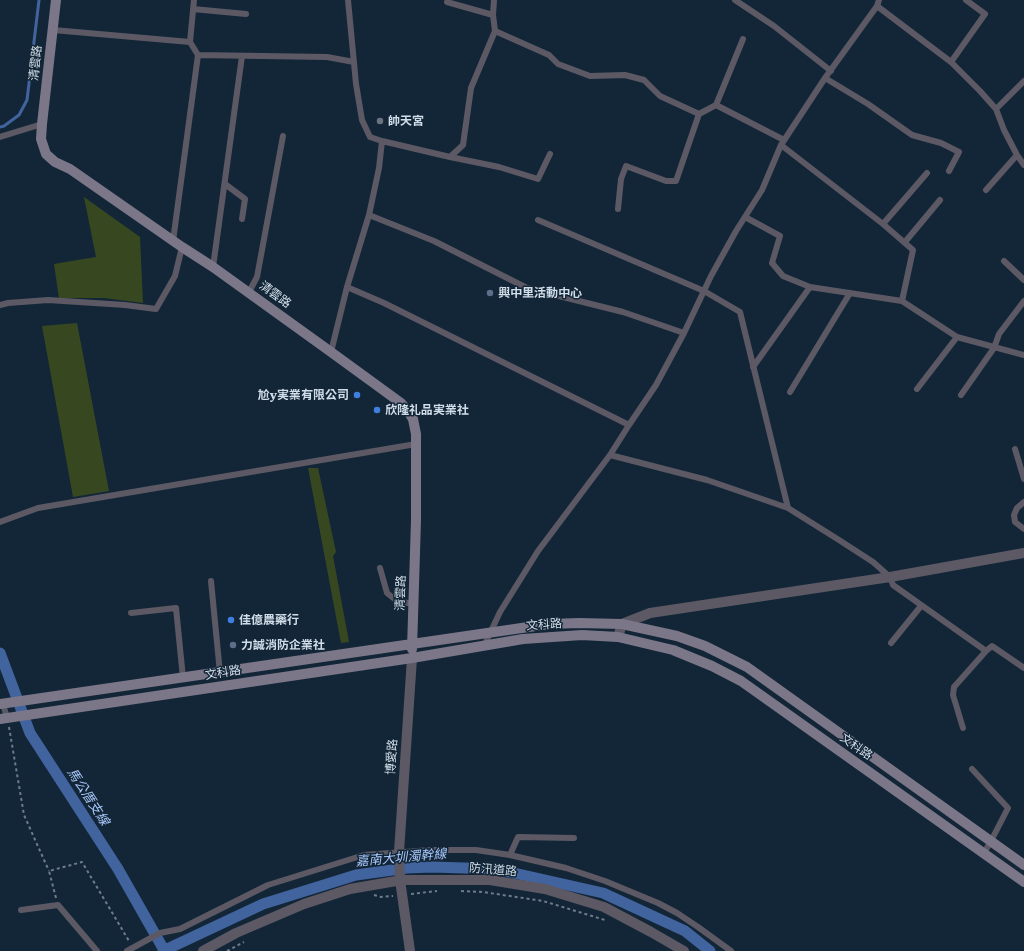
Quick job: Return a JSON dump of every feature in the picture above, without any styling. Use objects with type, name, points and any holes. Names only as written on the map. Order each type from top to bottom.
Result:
[{"type":"main road","name":"清雲路","points":[[56,0],[41,139],[46,154],[55,162],[70,169],[249,292],[404,407],[413,419],[416,434],[416,520],[412,658]]},
{"type":"main road","name":"文科路","points":[[1,704],[489,634],[549,624],[622,624],[677,636],[705,646],[747,668],[1024,865]]},
{"type":"main road","name":"文科路","points":[[3,719],[412,658],[523,639],[582,635],[618,637],[673,650],[723,671],[752,689],[872,773],[1024,882]]},
{"type":"main road","points":[[872,773],[881,762]]},
{"type":"street","points":[[618,637],[622,624],[650,613],[890,577],[1024,553]]},
{"type":"street","name":"博愛路","points":[[400,878],[399,855],[412,658]]},
{"type":"street","points":[[400,878],[410,951]]},
{"type":"street","name":"防汛道路","points":[[203,951],[236,933],[304,904],[350,889],[400,878],[490,880],[545,889],[604,906],[684,951]]},
{"type":"lane","points":[[173,241],[198,55],[190,42],[194,0]]},
{"type":"lane","points":[[348,0],[358,100],[362,120],[370,137],[450,157],[499,167],[538,179],[550,154]]},
{"type":"lane","points":[[448,0],[447,2],[493,15]]},
{"type":"lane","points":[[450,157],[463,145],[471,88],[495,31],[493,15],[494,0]]},
{"type":"lane","points":[[735,0],[774,26],[830,71]]},
{"type":"lane","points":[[951,62],[985,14],[966,0]]},
{"type":"lane","points":[[484,646],[500,612],[538,551],[610,455],[656,385],[684,333],[704,291],[745,217],[762,190],[782,143],[825,78],[878,3],[951,62],[980,91],[996,109],[1017,155],[1024,165]]},
{"type":"lane","points":[[193,9],[246,14]]},
{"type":"lane","points":[[53,30],[190,42]]},
{"type":"lane","points":[[495,31],[549,55],[558,64],[590,76],[624,75],[644,80],[660,96],[699,114]]},
{"type":"lane","points":[[618,209],[621,179],[626,166],[666,181],[676,181],[699,114],[716,105],[743,39]]},
{"type":"lane","points":[[198,55],[327,57],[354,62]]},
{"type":"lane","points":[[213,267],[242,56]]},
{"type":"lane","points":[[825,78],[912,134],[941,143],[959,152],[949,171]]},
{"type":"lane","points":[[996,109],[1024,81]]},
{"type":"lane","points":[[716,105],[782,143],[913,250],[902,301]]},
{"type":"lane","points":[[0,137],[42,124]]},
{"type":"lane","points":[[249,292],[257,277],[282,136]]},
{"type":"lane","points":[[331,352],[347,287],[368,215],[379,168],[382,141]]},
{"type":"lane","points":[[986,190],[1017,155]]},
{"type":"lane","points":[[883,224],[927,173]]},
{"type":"lane","points":[[225,184],[244,199],[242,219]]},
{"type":"lane","points":[[905,242],[940,200]]},
{"type":"lane","points":[[368,215],[434,241],[527,288],[623,312],[684,333]]},
{"type":"lane","points":[[745,217],[780,236],[772,263],[783,276],[810,287],[902,301],[957,337],[1024,355]]},
{"type":"lane","points":[[538,220],[704,291],[740,312],[788,508]]},
{"type":"lane","points":[[0,305],[48,300],[125,305],[156,309],[175,276],[182,247]]},
{"type":"lane","points":[[1004,261],[1024,280]]},
{"type":"lane","points":[[347,287],[384,303],[629,425]]},
{"type":"lane","points":[[754,367],[810,287]]},
{"type":"lane","points":[[790,392],[850,293]]},
{"type":"lane","points":[[961,395],[994,348],[999,334],[1024,301]]},
{"type":"lane","points":[[917,389],[957,337]]},
{"type":"lane","points":[[0,522],[38,508],[416,444]]},
{"type":"lane","points":[[1015,449],[1024,480]]},
{"type":"lane","points":[[610,455],[706,480],[788,508],[873,562],[890,577],[893,585],[986,651]]},
{"type":"lane","points":[[1024,502],[1014,515],[1015,522],[1024,529]]},
{"type":"lane","points":[[380,568],[387,593],[397,601],[413,604]]},
{"type":"lane","points":[[211,581],[220,672]]},
{"type":"lane","points":[[891,643],[921,606]]},
{"type":"lane","points":[[131,613],[176,608],[183,678]]},
{"type":"lane","points":[[963,728],[953,695],[954,688],[986,651],[992,646],[1024,668]]},
{"type":"lane","points":[[1,704],[3,719]]},
{"type":"lane","points":[[972,769],[1008,808],[984,853]]},
{"type":"lane","points":[[510,854],[518,837],[574,838]]},
{"type":"lane","points":[[127,951],[160,933],[180,929],[268,885],[364,855],[399,855],[476,850],[510,854],[566,868],[606,882],[658,903],[677,913],[731,951]]},
{"type":"lane","points":[[21,910],[58,905],[97,951]]},
{"type":"path","points":[[3,719],[11,733],[24,815],[49,871],[58,905]]},
{"type":"path","points":[[49,871],[82,862],[133,947]]},
{"type":"path","points":[[368,896],[373,895],[381,897],[438,891]]},
{"type":"path","points":[[460,891],[483,892],[543,901],[606,920]]},
{"type":"path","points":[[227,951],[246,941]]},
{"type":"green space","points":[[84,197],[140,237],[143,303],[104,298],[59,298],[54,264],[96,257]]},
{"type":"green space","points":[[77,323],[109,491],[73,497],[42,326]]},
{"type":"green space","points":[[308,468],[318,468],[336,552],[333,556],[349,642],[341,643]]},
{"type":"waterway","points":[[0,127],[4,126],[19,115],[27,100],[39,0]]},
{"type":"waterway","name":"馬公厝支線","points":[[0,653],[30,733],[118,869],[164,950]]},
{"type":"waterway","name":"嘉南大圳濁幹線","points":[[163,951],[263,904],[356,875],[407,868],[432,867],[496,869],[603,893],[685,931],[710,951]]},
{"type":"place","name":"帥天宮","points":[[380,121]]},
{"type":"place","name":"興中里活動中心","points":[[490,293]]},
{"type":"place","name":"尬y実業有限公司","points":[[357,395]]},
{"type":"place","name":"欣隆礼品実業社","points":[[377,410]]},
{"type":"place","name":"佳億農藥行","points":[[231,620]]},
{"type":"place","name":"力誠消防企業社","points":[[233,645]]}]
